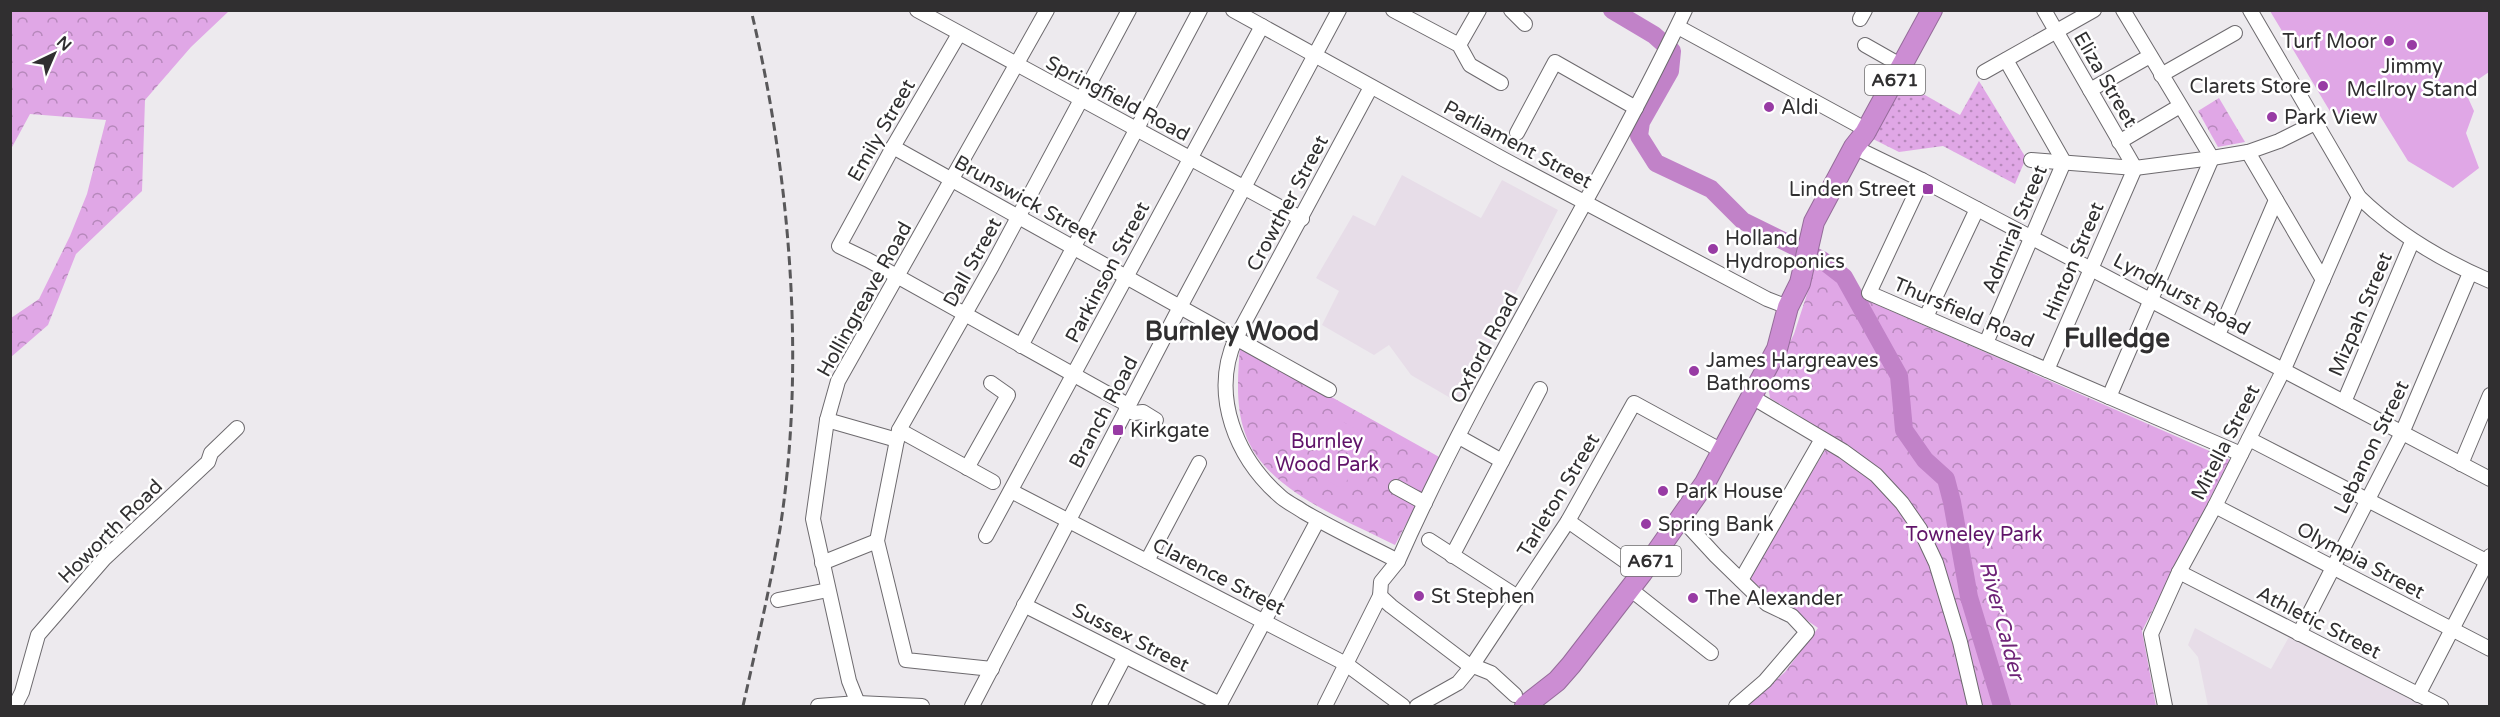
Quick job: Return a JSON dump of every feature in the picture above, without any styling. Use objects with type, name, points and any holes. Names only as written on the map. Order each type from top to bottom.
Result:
[{"type":"highway","name":"A671","points":[[1524,703],[1557,681],[1642,573],[1682,519],[1705,483],[1777,349],[1788,307],[1800,283],[1814,222],[1932,10]]},
{"type":"street","name":"Springfield Road","points":[[917,10],[1302,219]]},
{"type":"street","name":"Hollingreave Road","points":[[859,705],[849,681],[813,519],[827,420],[838,381],[1047,10]]},
{"type":"street","name":"Dall Street","points":[[877,541],[898,435],[1129,10]]},
{"type":"street","points":[[1021,346],[1200,10]]},
{"type":"street","name":"Parliament Street","points":[[1233,10],[1585,202],[1767,299],[1788,307]]},
{"type":"street","name":"Branch Road","points":[[972,706],[1127,407],[1316,57],[1339,10]]},
{"type":"street","points":[[1393,10],[1459,45],[1470,65],[1501,83]]},
{"type":"street","points":[[1459,45],[1479,10]]},
{"type":"street","points":[[1511,10],[1525,24]]},
{"type":"street","name":"Oxford Road","points":[[1325,706],[1380,596],[1381,582],[1398,561],[1425,503],[1516,327],[1636,108],[1685,10]]},
{"type":"street","name":"Eliza Street","points":[[2044,10],[2135,168]]},
{"type":"street","points":[[1984,72],[2094,10]]},
{"type":"street","points":[[2123,10],[2212,158]]},
{"type":"street","points":[[2250,10],[2359,197],[2383,220],[2412,242],[2490,281]]},
{"type":"street","name":"Parkinson Street","points":[[986,536],[1262,26]]},
{"type":"street","points":[[1676,31],[1867,130]]},
{"type":"street","points":[[2162,75],[2235,33]]},
{"type":"street","name":"Emily Street","points":[[898,277],[839,246],[959,34]]},
{"type":"street","points":[[1865,45],[1902,66]]},
{"type":"street","points":[[2090,90],[2150,56]]},
{"type":"street","points":[[2006,60],[2064,162]]},
{"type":"street","points":[[1517,133],[1555,62],[1636,108]]},
{"type":"street","name":"Crowther Street","points":[[1371,87],[1236,338],[1229,353],[1225,393],[1230,423],[1239,443],[1259,475],[1282,499],[1398,561]]},
{"type":"street","points":[[2120,142],[2180,106]]},
{"type":"street","points":[[2031,160],[2135,168],[2212,158],[2248,152],[2279,141],[2315,123]]},
{"type":"street","name":"Brunswick Street","points":[[893,147],[1329,390]]},
{"type":"street","name":"Lyndhurst Road","points":[[1854,147],[2091,268],[2490,479]]},
{"type":"street","points":[[2248,152],[2323,280]]},
{"type":"street","points":[[2109,397],[2212,158]]},
{"type":"street","name":"Admiral Street","points":[[1986,343],[2064,162]]},
{"type":"street","name":"Hinton Street","points":[[2047,370],[2135,168]]},
{"type":"street","name":"Thursfield Road","points":[[1922,180],[1869,293],[2241,454]]},
{"type":"street","name":"Mitella Street","points":[[2165,706],[2151,634],[2180,572],[2284,369],[2359,197]]},
{"type":"street","points":[[2218,335],[2276,200]]},
{"type":"street","points":[[1926,317],[1977,209]]},
{"type":"street","name":"Mizpah Street","points":[[2344,402],[2412,242]]},
{"type":"street","name":"Lebanon Street","points":[[2299,633],[2402,433],[2470,273]]},
{"type":"street","points":[[898,277],[1074,375],[1134,412],[1143,412],[1156,420]]},
{"type":"street","points":[[967,468],[1008,395],[990,383]]},
{"type":"street","points":[[1452,556],[1540,389]]},
{"type":"street","points":[[2461,464],[2490,395]]},
{"type":"street","points":[[1752,397],[1843,451],[1876,475],[1902,503],[1920,529],[1936,563],[1960,642],[1975,706]]},
{"type":"street","name":"Tarleton Street","points":[[1417,706],[1458,684],[1472,666],[1568,521],[1634,404],[1722,451]]},
{"type":"street","points":[[827,420],[898,435],[993,482]]},
{"type":"street","name":"Howorth Road","points":[[15,706],[22,692],[38,635],[104,559],[208,462],[211,453],[237,428]]},
{"type":"street","points":[[1460,437],[1502,461]]},
{"type":"street","points":[[1741,580],[1822,439]]},
{"type":"street","points":[[2249,439],[2488,560],[2418,695]]},
{"type":"street","points":[[1147,561],[1199,463]]},
{"type":"street","points":[[1396,487],[1425,503]]},
{"type":"street","name":"Clarence Street","points":[[1011,490],[1346,664],[1403,706]]},
{"type":"street","name":"Olympia Street","points":[[2215,506],[2490,649]]},
{"type":"street","points":[[1682,519],[1767,604],[1792,616],[1807,632],[1765,681],[1736,706]]},
{"type":"street","points":[[1220,705],[1318,520]]},
{"type":"street","points":[[1568,521],[1642,573]]},
{"type":"street","points":[[1429,540],[1519,598]]},
{"type":"street","points":[[822,563],[877,541],[906,660],[992,669]]},
{"type":"street","name":"Athletic Street","points":[[2180,572],[2441,706]]},
{"type":"street","points":[[1630,589],[1712,653]]},
{"type":"street","points":[[778,600],[828,590]]},
{"type":"street","points":[[1380,596],[1390,606],[1472,666],[1491,673],[1524,703]]},
{"type":"street","name":"Sussex Street","points":[[1024,605],[1220,705]]},
{"type":"street","points":[[1099,706],[1125,656]]},
{"type":"street","points":[[818,706],[922,706]]},
{"type":"shaded area","points":[[1402,175],[1481,218],[1502,180],[1558,210],[1459,403],[1411,375],[1389,345],[1374,355],[1322,325],[1339,291],[1316,278],[1353,215],[1375,226]]},
{"type":"shaded area","points":[[2195,628],[2271,669],[2289,637],[2424,706],[2208,706],[2198,657],[2188,645]]},
{"type":"green space","points":[[11,10],[229,11],[191,47],[145,100],[142,191],[76,254],[48,325],[11,357],[11,318],[39,299],[70,236],[87,194],[106,120],[30,114],[11,149]]},
{"type":"green space","name":"Turf Moor","points":[[2270,11],[2489,11],[2489,72],[2464,89],[2474,111],[2466,133],[2479,168],[2453,188],[2408,161],[2377,111],[2353,112],[2337,123]]},
{"type":"green space","points":[[1979,81],[2026,158],[2015,184],[1943,146],[1899,152],[1873,139],[1904,83],[1960,115]]},
{"type":"green space","points":[[2219,98],[2245,142],[2218,147],[2198,111]]},
{"type":"green space","name":"Towneley Park","points":[[1819,251],[1839,260],[1864,299],[2230,460],[2142,631],[2156,706],[1747,706],[1785,672],[1818,628],[1748,579],[1833,437],[1770,398],[1768,386],[1794,334]]},
{"type":"green space","name":"Burnley Wood Park","points":[[1240,346],[1441,458],[1395,545],[1309,501],[1270,471],[1255,453],[1245,433],[1240,412],[1238,390]]},
{"type":"green space","points":[[1333,416],[1370,437],[1358,459],[1321,438]]},
{"type":"green space","points":[[1318,443],[1356,465],[1342,489],[1304,467]]},
{"type":"waterway","name":"River Calder","points":[[1612,10],[1654,35],[1672,51],[1670,71],[1641,122],[1639,136],[1656,163],[1711,189],[1743,221],[1822,260],[1844,277],[1899,376],[1904,430],[1925,460],[1946,479],[1969,597],[2002,706]]},
{"type":"railway","points":[[743,706],[780,529],[788,466],[793,335],[790,268],[776,137],[751,10]]},
{"type":"place","name":"Turf Moor","points":[[2389,41]]},
{"type":"place","name":"Jimmy McIlroy Stand","points":[[2412,45]]},
{"type":"place","name":"Clarets Store","points":[[2323,86]]},
{"type":"place","name":"Aldi","points":[[1769,107]]},
{"type":"place","name":"Park View","points":[[2272,117]]},
{"type":"place","name":"Linden Street","points":[[1928,189]]},
{"type":"place","name":"Holland Hydroponics","points":[[1713,249]]},
{"type":"place","name":"James Hargreaves Bathrooms","points":[[1694,371]]},
{"type":"place","name":"Kirkgate","points":[[1118,430]]},
{"type":"place","name":"Park House","points":[[1663,491]]},
{"type":"place","name":"Spring Bank","points":[[1646,524]]},
{"type":"place","name":"St Stephen","points":[[1419,596]]},
{"type":"place","name":"The Alexander","points":[[1693,598]]},
{"type":"district","name":"Burnley Wood","points":[[1232,331]]},
{"type":"district","name":"Fulledge","points":[[2117,338]]}]
